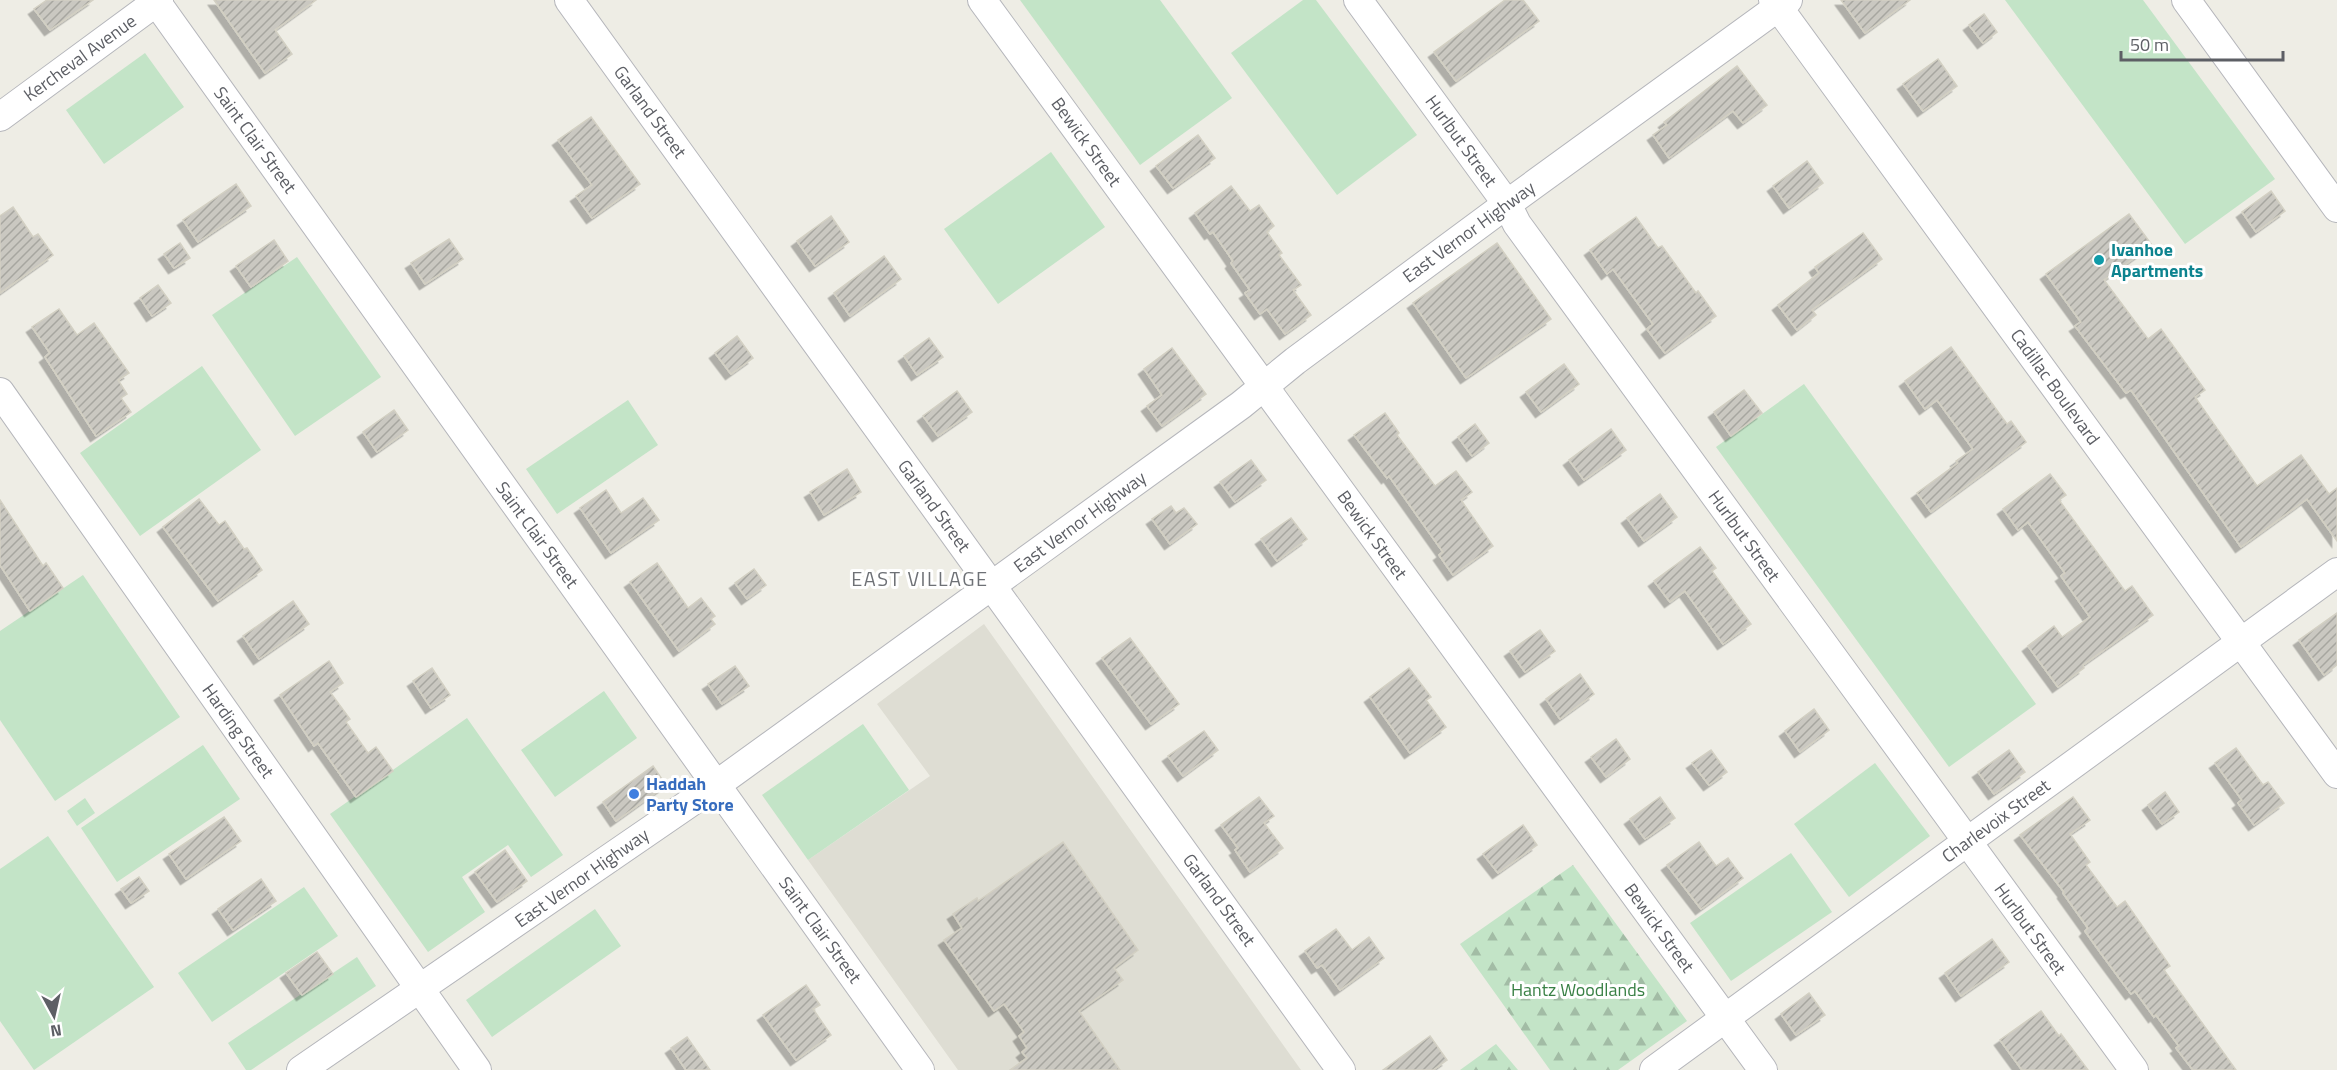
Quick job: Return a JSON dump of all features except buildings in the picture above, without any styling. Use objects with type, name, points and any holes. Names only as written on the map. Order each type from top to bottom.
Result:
[{"type":"street","name":"Garland Street","points":[[569,0],[1341,1070]]},
{"type":"street","name":"Bewick Street","points":[[982,0],[1762,1070]]},
{"type":"street","name":"Hurlbut Street","points":[[1358,0],[1507,204],[1517,224],[1966,843],[2134,1070]]},
{"type":"street","points":[[2186,0],[2337,208]]},
{"type":"street","name":"Kercheval Avenue","points":[[0,117],[157,1]]},
{"type":"street","name":"Saint Clair Street","points":[[157,1],[920,1070]]},
{"type":"street","name":"East Vernor Highway","points":[[301,1070],[716,785],[992,586],[1264,387],[1779,2]]},
{"type":"street","name":"Cadillac Boulevard","points":[[1779,2],[2337,774]]},
{"type":"street","name":"Harding Street","points":[[0,392],[477,1070]]},
{"type":"street","name":"Charlevoix Street","points":[[1654,1070],[2337,572]]},
{"type":"shaded area","points":[[984,624],[1301,1070],[958,1070],[808,860],[930,776],[877,704]]},
{"type":"green space","points":[[1020,0],[1160,0],[1232,98],[1140,165]]},
{"type":"green space","points":[[1303,0],[1316,0],[1417,135],[1337,195],[1231,53]]},
{"type":"green space","points":[[2005,0],[2143,0],[2275,179],[2185,244]]},
{"type":"green space","points":[[145,53],[184,107],[104,164],[66,110]]},
{"type":"green space","points":[[1051,152],[1105,227],[998,304],[944,229]]},
{"type":"green space","points":[[297,257],[381,377],[295,436],[212,315]]},
{"type":"green space","points":[[202,366],[261,450],[140,536],[80,453]]},
{"type":"green space","points":[[1804,384],[2036,704],[1949,767],[1716,447]]},
{"type":"green space","points":[[628,400],[658,445],[557,514],[526,469]]},
{"type":"green space","points":[[83,575],[180,717],[55,801],[0,720],[0,631]]},
{"type":"green space","points":[[604,691],[637,738],[555,797],[521,750]]},
{"type":"green space","points":[[467,718],[563,855],[531,877],[508,845],[462,877],[485,912],[428,952],[330,814]]},
{"type":"green space","points":[[863,724],[909,790],[808,860],[762,795]]},
{"type":"green space","points":[[203,745],[240,799],[117,882],[81,828]]},
{"type":"green space","points":[[1875,763],[1930,836],[1849,897],[1794,824]]},
{"type":"green space","points":[[85,798],[95,813],[77,826],[67,811]]},
{"type":"green space","points":[[48,836],[154,987],[34,1070],[0,1021],[0,869]]},
{"type":"green space","points":[[1791,853],[1832,912],[1731,981],[1690,923]]},
{"type":"green space","name":"Hantz Woodlands","points":[[1573,865],[1687,1021],[1618,1070],[1550,1070],[1460,944]]},
{"type":"green space","points":[[304,887],[338,936],[212,1022],[178,973]]},
{"type":"green space","points":[[595,909],[621,946],[492,1037],[466,1000]]},
{"type":"green space","points":[[357,957],[376,986],[251,1070],[246,1070],[228,1043]]},
{"type":"green space","name":"Hantz Woodlands","points":[[1496,1044],[1518,1070],[1460,1070]]},
{"type":"place","name":"Ivanhoe Apartments","points":[[2099,260]]},
{"type":"place","name":"Haddah Party Store","points":[[634,794]]},
{"type":"district","name":"EAST VILLAGE","points":[[920,579]]}]
